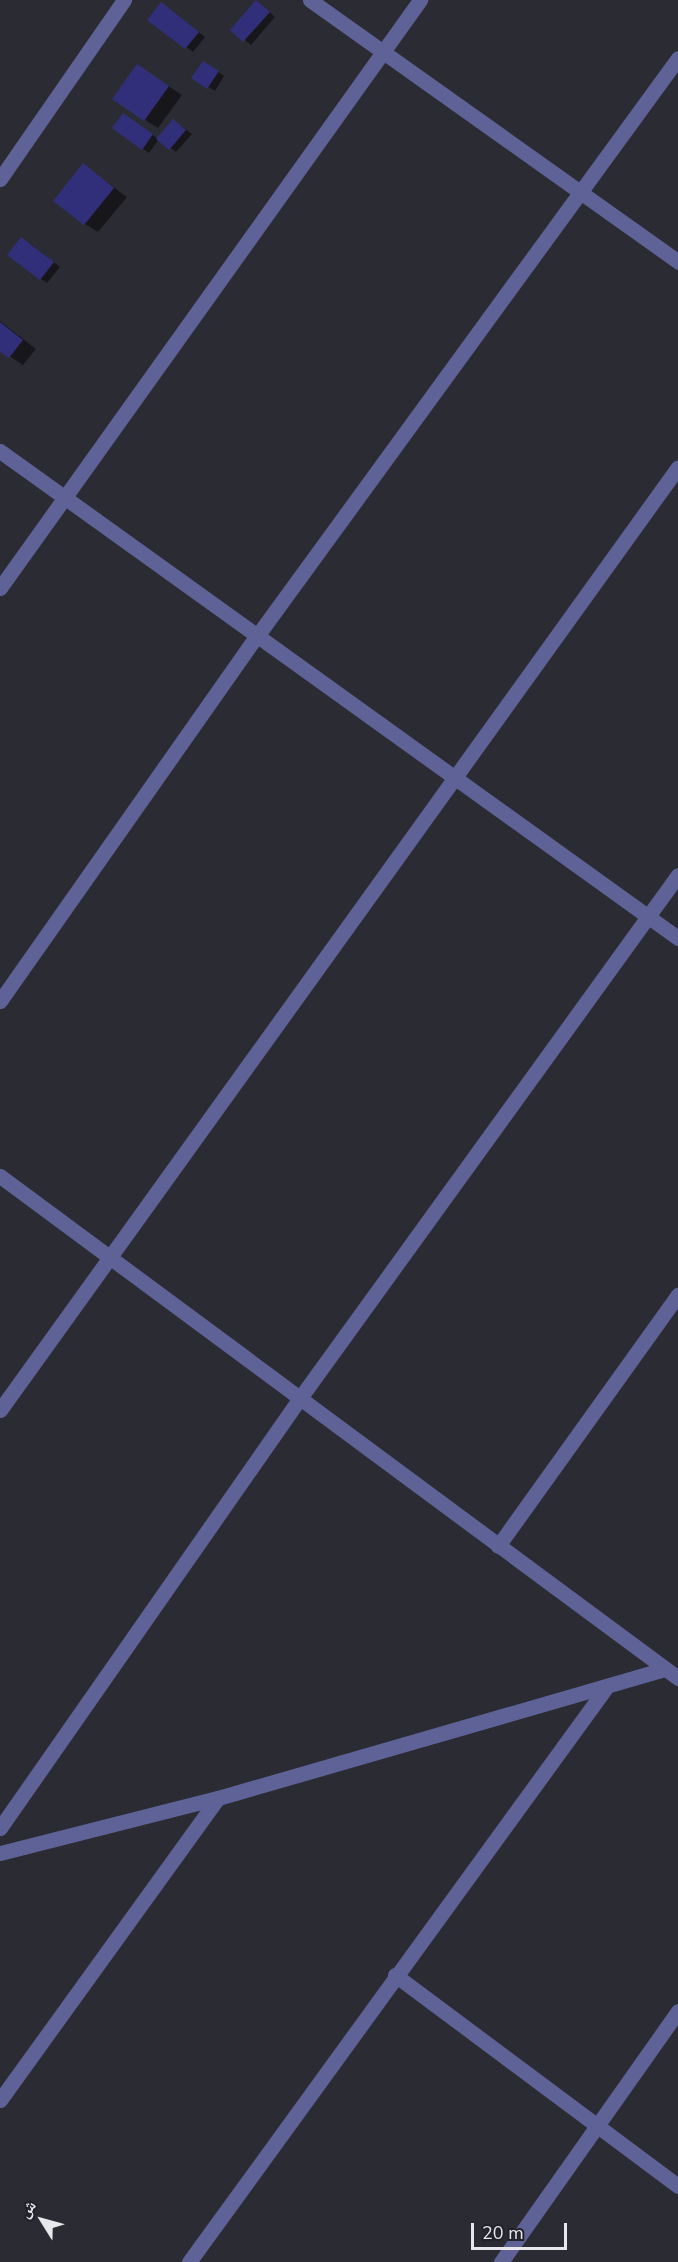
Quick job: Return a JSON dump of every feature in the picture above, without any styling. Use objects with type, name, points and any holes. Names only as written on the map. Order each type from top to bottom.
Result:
[{"type":"street","points":[[0,179],[124,0]]},
{"type":"street","points":[[310,0],[384,50],[678,262]]},
{"type":"street","points":[[0,588],[420,0]]},
{"type":"street","points":[[0,1001],[257,636],[678,58]]},
{"type":"street","points":[[0,451],[678,938]]},
{"type":"street","points":[[0,1410],[678,467]]},
{"type":"street","points":[[0,1828],[300,1398],[678,875]]},
{"type":"street","points":[[0,1176],[678,1678]]},
{"type":"street","points":[[498,1546],[678,1295]]},
{"type":"street","points":[[0,1853],[218,1798],[605,1689],[664,1669]]},
{"type":"street","points":[[189,2262],[395,1975],[605,1689]]},
{"type":"street","points":[[0,2100],[218,1798]]},
{"type":"street","points":[[395,1975],[678,2186]]},
{"type":"street","points":[[501,2262],[678,2011]]},
{"type":"building","points":[[256,0],[270,12],[243,42],[230,30]]},
{"type":"building","points":[[161,2],[199,32],[185,49],[147,20]]},
{"type":"building","points":[[203,61],[219,71],[207,89],[191,78]]},
{"type":"building","points":[[137,64],[169,86],[144,121],[112,99]]},
{"type":"building","points":[[123,113],[153,134],[142,150],[112,128]]},
{"type":"building","points":[[173,119],[186,130],[169,150],[156,139]]},
{"type":"building","points":[[83,163],[114,188],[84,225],[53,201]]},
{"type":"building","points":[[21,237],[54,262],[40,280],[7,255]]},
{"type":"building","points":[[0,322],[23,340],[9,358],[0,352]]}]
